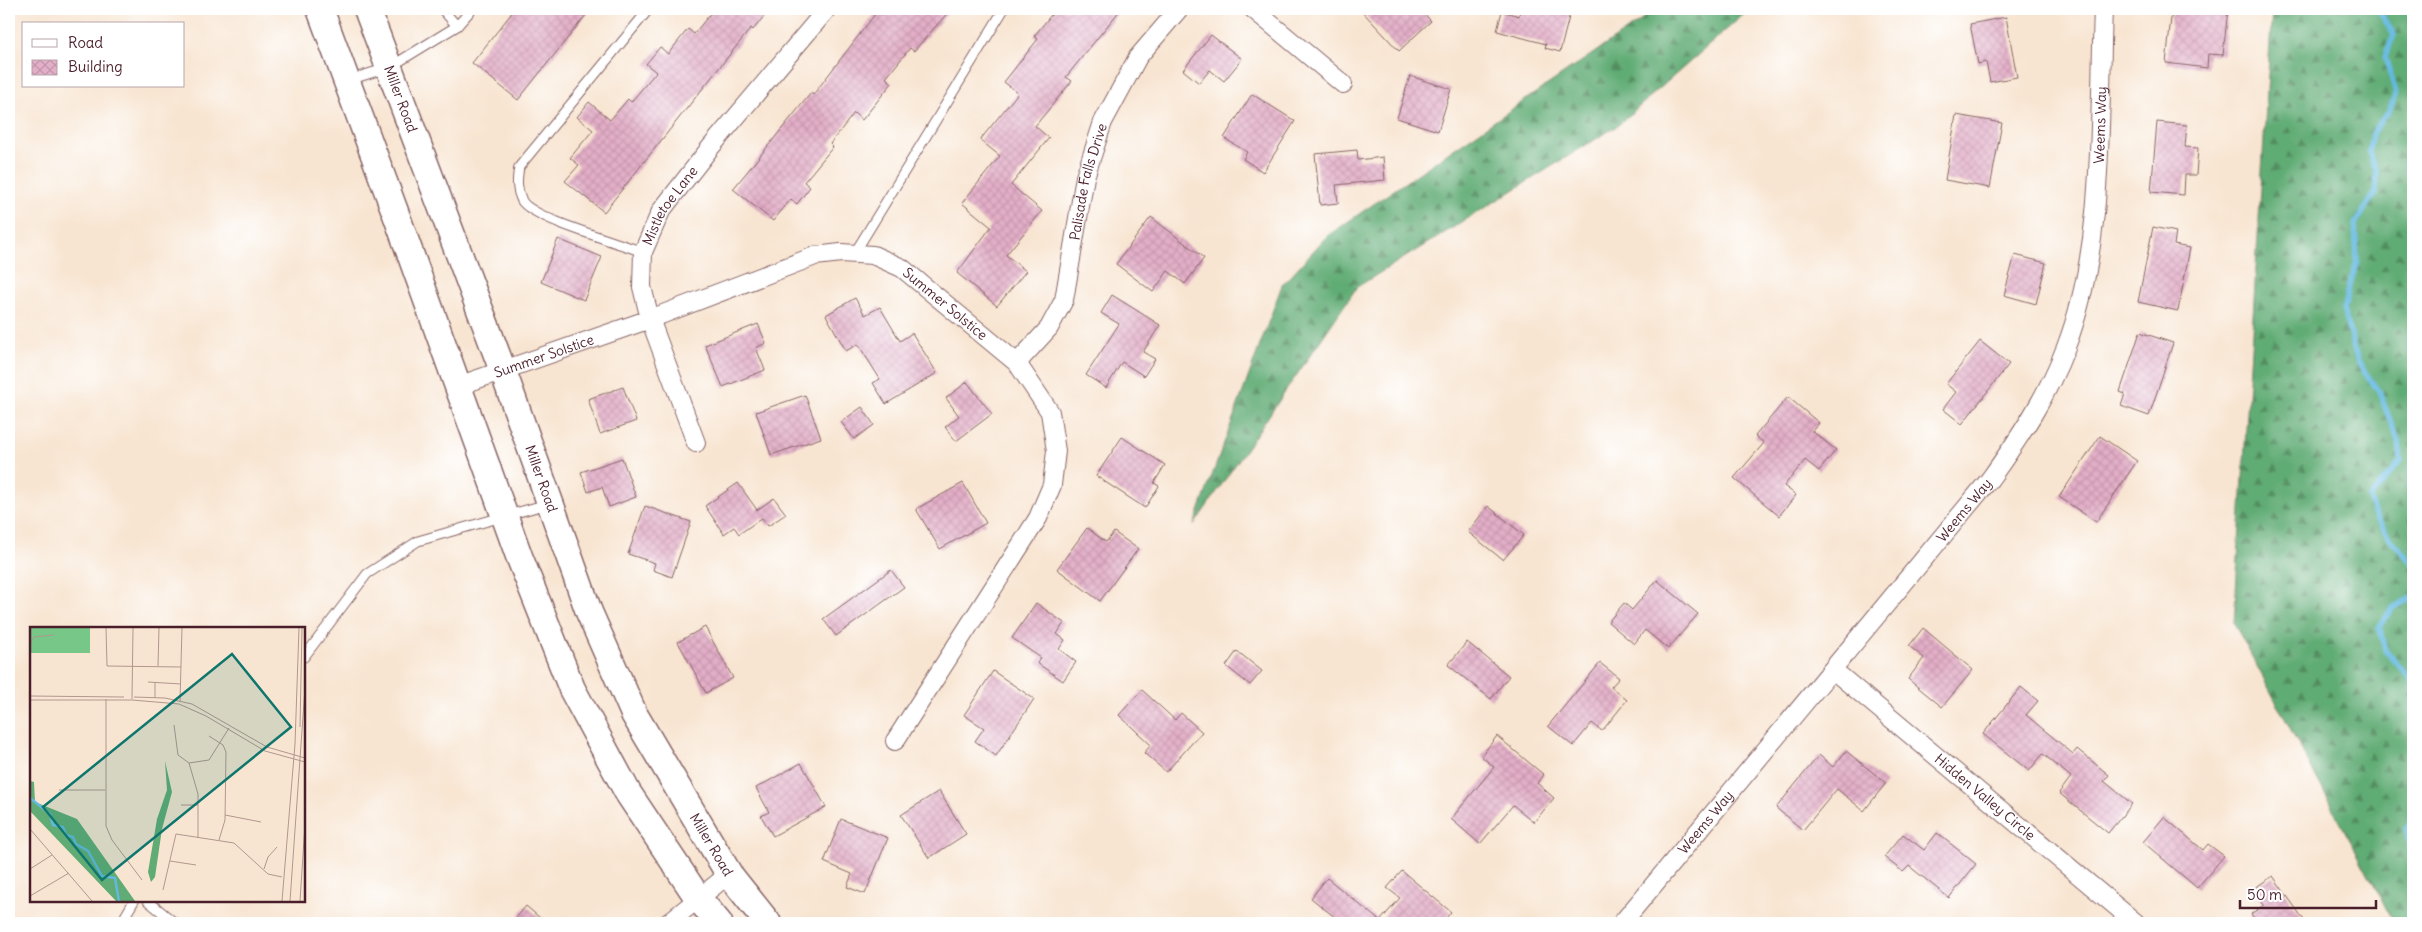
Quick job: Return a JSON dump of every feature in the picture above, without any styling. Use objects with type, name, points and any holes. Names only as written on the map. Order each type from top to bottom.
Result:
[{"type":"main road","points":[[320,9],[504,515],[572,689],[628,793],[698,898],[719,923]]},
{"type":"main road","name":"Miller Road","points":[[367,9],[503,371],[589,612],[634,714],[729,874],[768,923]]},
{"type":"street","name":"Mistletoe Lane","points":[[696,443],[650,319],[642,287],[643,252],[661,211],[710,148],[827,9]]},
{"type":"street","name":"Palisade Falls Drive","points":[[1017,363],[1049,328],[1064,300],[1085,177],[1103,122],[1138,57],[1179,9]]},
{"type":"street","points":[[1253,9],[1343,84]]},
{"type":"street","name":"Weems Way","points":[[1622,923],[1833,670],[1990,478],[2023,434],[2066,347],[2080,306],[2092,246],[2103,9]]},
{"type":"street","name":"Summer Solstice","points":[[458,386],[650,319],[815,256],[841,253],[873,255],[902,268],[1017,363],[1050,412],[1056,451],[1052,485],[1038,518],[895,741]]},
{"type":"street","name":"Hidden Valley Circle","points":[[1833,670],[2136,923]]},
{"type":"street","points":[[668,923],[729,874]]},
{"type":"lane","points":[[442,9],[457,26]]},
{"type":"lane","points":[[347,81],[390,67],[457,26],[472,9]]},
{"type":"lane","points":[[643,252],[538,214],[523,202],[516,185],[519,167],[648,9]]},
{"type":"lane","points":[[854,254],[1004,9]]},
{"type":"lane","points":[[305,656],[367,574],[418,541],[550,503]]},
{"type":"lane","points":[[121,923],[133,902]]},
{"type":"lane","points":[[149,902],[175,923]]},
{"type":"green space","points":[[1652,9],[1750,9],[1617,126],[1357,287],[1194,525],[1282,285],[1327,236],[1639,22]]},
{"type":"green space","points":[[2272,9],[2413,9],[2413,923],[2394,923],[2234,623]]},
{"type":"building","points":[[515,9],[591,9],[518,100],[472,63]]},
{"type":"building","points":[[714,9],[770,9],[753,30],[751,28],[604,212],[565,181],[579,165],[570,158],[593,130],[577,117],[589,102],[610,120],[628,99],[631,102],[656,72],[646,64],[660,47],[668,54],[688,29],[694,34]]},
{"type":"building","points":[[879,9],[951,9],[914,51],[910,48],[886,78],[892,83],[862,120],[854,113],[830,144],[833,147],[804,182],[810,187],[797,204],[791,199],[773,221],[733,189],[811,93],[813,95]]},
{"type":"building","points":[[1056,9],[1121,9],[1066,77],[1072,81],[1035,126],[1049,138],[1011,185],[1042,211],[1006,255],[1026,271],[997,306],[957,273],[991,227],[962,203],[1000,156],[980,140],[1018,93],[1004,82],[1038,39],[1034,36]]},
{"type":"building","points":[[1360,9],[1420,9],[1431,21],[1399,51]]},
{"type":"building","points":[[1520,9],[1571,9],[1560,52],[1545,48],[1546,44],[1497,31],[1502,11],[1519,16]]},
{"type":"building","points":[[2172,9],[2228,9],[2223,55],[2208,54],[2207,68],[2166,63]]},
{"type":"building","points":[[2006,17],[2017,77],[1990,82],[1986,62],[1978,64],[1970,24]]},
{"type":"building","points":[[1211,35],[1242,59],[1224,81],[1210,70],[1199,83],[1183,70]]},
{"type":"building","points":[[1410,76],[1451,89],[1438,131],[1397,118]]},
{"type":"building","points":[[1252,94],[1295,121],[1263,172],[1243,159],[1247,152],[1224,138]]},
{"type":"building","points":[[1956,115],[2002,123],[1990,188],[1945,180]]},
{"type":"building","points":[[2157,122],[2187,125],[2185,147],[2198,148],[2196,175],[2185,175],[2184,195],[2151,192]]},
{"type":"building","points":[[1357,150],[1358,160],[1383,157],[1385,180],[1336,185],[1338,203],[1320,205],[1315,154]]},
{"type":"building","points":[[1151,217],[1204,258],[1185,284],[1168,271],[1153,292],[1116,264]]},
{"type":"building","points":[[2153,227],[2176,232],[2174,245],[2190,248],[2178,311],[2138,302]]},
{"type":"building","points":[[558,239],[602,257],[584,300],[541,282]]},
{"type":"building","points":[[2015,255],[2046,263],[2036,304],[2004,295]]},
{"type":"building","points":[[1112,295],[1160,325],[1143,352],[1155,359],[1144,376],[1122,362],[1106,388],[1086,375],[1119,324],[1101,313]]},
{"type":"building","points":[[855,298],[865,315],[880,307],[900,341],[912,333],[937,373],[886,404],[873,383],[880,379],[858,344],[846,351],[826,315]]},
{"type":"building","points":[[758,324],[766,343],[756,348],[765,370],[723,387],[705,345]]},
{"type":"building","points":[[2140,332],[2173,343],[2149,416],[2121,406],[2125,394],[2120,392]]},
{"type":"building","points":[[1980,341],[2009,364],[1962,424],[1943,409],[1956,392],[1946,384]]},
{"type":"building","points":[[967,382],[992,414],[956,441],[945,427],[959,416],[946,398]]},
{"type":"building","points":[[623,387],[636,421],[600,434],[588,399]]},
{"type":"building","points":[[805,395],[821,438],[771,455],[756,412]]},
{"type":"building","points":[[1788,397],[1819,423],[1812,431],[1836,450],[1819,471],[1805,460],[1784,486],[1796,495],[1779,516],[1734,478],[1764,443],[1755,436]]},
{"type":"building","points":[[862,407],[874,425],[854,439],[841,422]]},
{"type":"building","points":[[2100,436],[2137,461],[2096,522],[2059,497]]},
{"type":"building","points":[[1122,437],[1165,465],[1154,483],[1159,486],[1145,508],[1096,476]]},
{"type":"building","points":[[622,458],[636,497],[609,507],[602,487],[588,492],[581,472]]},
{"type":"building","points":[[738,483],[757,510],[774,498],[786,514],[768,526],[762,518],[739,534],[734,527],[724,534],[705,506]]},
{"type":"building","points":[[963,483],[986,523],[940,549],[916,509]]},
{"type":"building","points":[[645,506],[691,522],[672,577],[653,570],[655,563],[628,554]]},
{"type":"building","points":[[1488,506],[1524,535],[1503,560],[1468,532]]},
{"type":"building","points":[[1087,528],[1106,542],[1114,532],[1138,549],[1100,601],[1057,569]]},
{"type":"building","points":[[891,570],[904,587],[836,636],[823,619]]},
{"type":"building","points":[[1657,580],[1698,614],[1668,649],[1645,630],[1634,644],[1608,622],[1624,603],[1632,610]]},
{"type":"building","points":[[1036,603],[1064,623],[1057,634],[1065,640],[1059,649],[1076,662],[1063,681],[1037,663],[1041,658],[1012,638]]},
{"type":"building","points":[[705,627],[733,678],[706,693],[678,642]]},
{"type":"building","points":[[1923,628],[1973,670],[1942,707],[1908,679],[1924,658],[1909,646]]},
{"type":"building","points":[[1467,642],[1509,676],[1491,699],[1448,665]]},
{"type":"building","points":[[1237,651],[1262,671],[1250,685],[1226,666]]},
{"type":"building","points":[[1600,663],[1619,678],[1611,687],[1627,700],[1602,731],[1592,723],[1573,746],[1548,726]]},
{"type":"building","points":[[993,671],[1034,699],[996,756],[975,741],[984,728],[964,715]]},
{"type":"building","points":[[2021,687],[2038,701],[2026,715],[2073,754],[2077,749],[2109,775],[2104,781],[2132,804],[2108,833],[2059,793],[2071,777],[2043,754],[2029,771],[1983,734]]},
{"type":"building","points":[[1142,690],[1175,720],[1181,713],[1202,732],[1166,772],[1144,753],[1151,745],[1119,715]]},
{"type":"building","points":[[1497,736],[1544,775],[1537,783],[1554,798],[1534,822],[1513,805],[1480,844],[1451,819],[1494,767],[1481,756]]},
{"type":"building","points":[[1846,751],[1886,783],[1864,811],[1837,789],[1803,830],[1776,808],[1819,755],[1833,767]]},
{"type":"building","points":[[801,763],[826,807],[773,836],[761,816],[769,812],[756,788]]},
{"type":"building","points":[[939,791],[966,834],[929,858],[901,815]]},
{"type":"building","points":[[2164,817],[2203,850],[2208,844],[2224,856],[2197,888],[2143,842]]},
{"type":"building","points":[[841,819],[888,838],[865,894],[847,887],[852,874],[824,862]]},
{"type":"building","points":[[1937,833],[1976,864],[1949,898],[1909,866],[1903,872],[1884,857],[1903,834],[1924,850]]},
{"type":"building","points":[[1402,871],[1451,912],[1442,923],[1342,923],[1311,898],[1327,878],[1380,921],[1400,898],[1387,888]]},
{"type":"building","points":[[2273,876],[2306,923],[2257,923],[2251,914],[2264,905],[2253,889]]},
{"type":"building","points":[[526,906],[546,923],[512,923]]},
{"type":"waterway","points":[[2378,9],[2394,35],[2385,57],[2396,93],[2389,111],[2372,133],[2369,152],[2377,174],[2376,192],[2355,224],[2357,261],[2343,309],[2358,362],[2379,392],[2399,443],[2401,460],[2370,498],[2372,508],[2381,526],[2413,565]]},
{"type":"waterway","points":[[2413,597],[2392,608],[2379,627],[2385,650],[2413,682]]},
{"type":"waterway","points":[[2413,818],[2407,829],[2413,854]]}]
